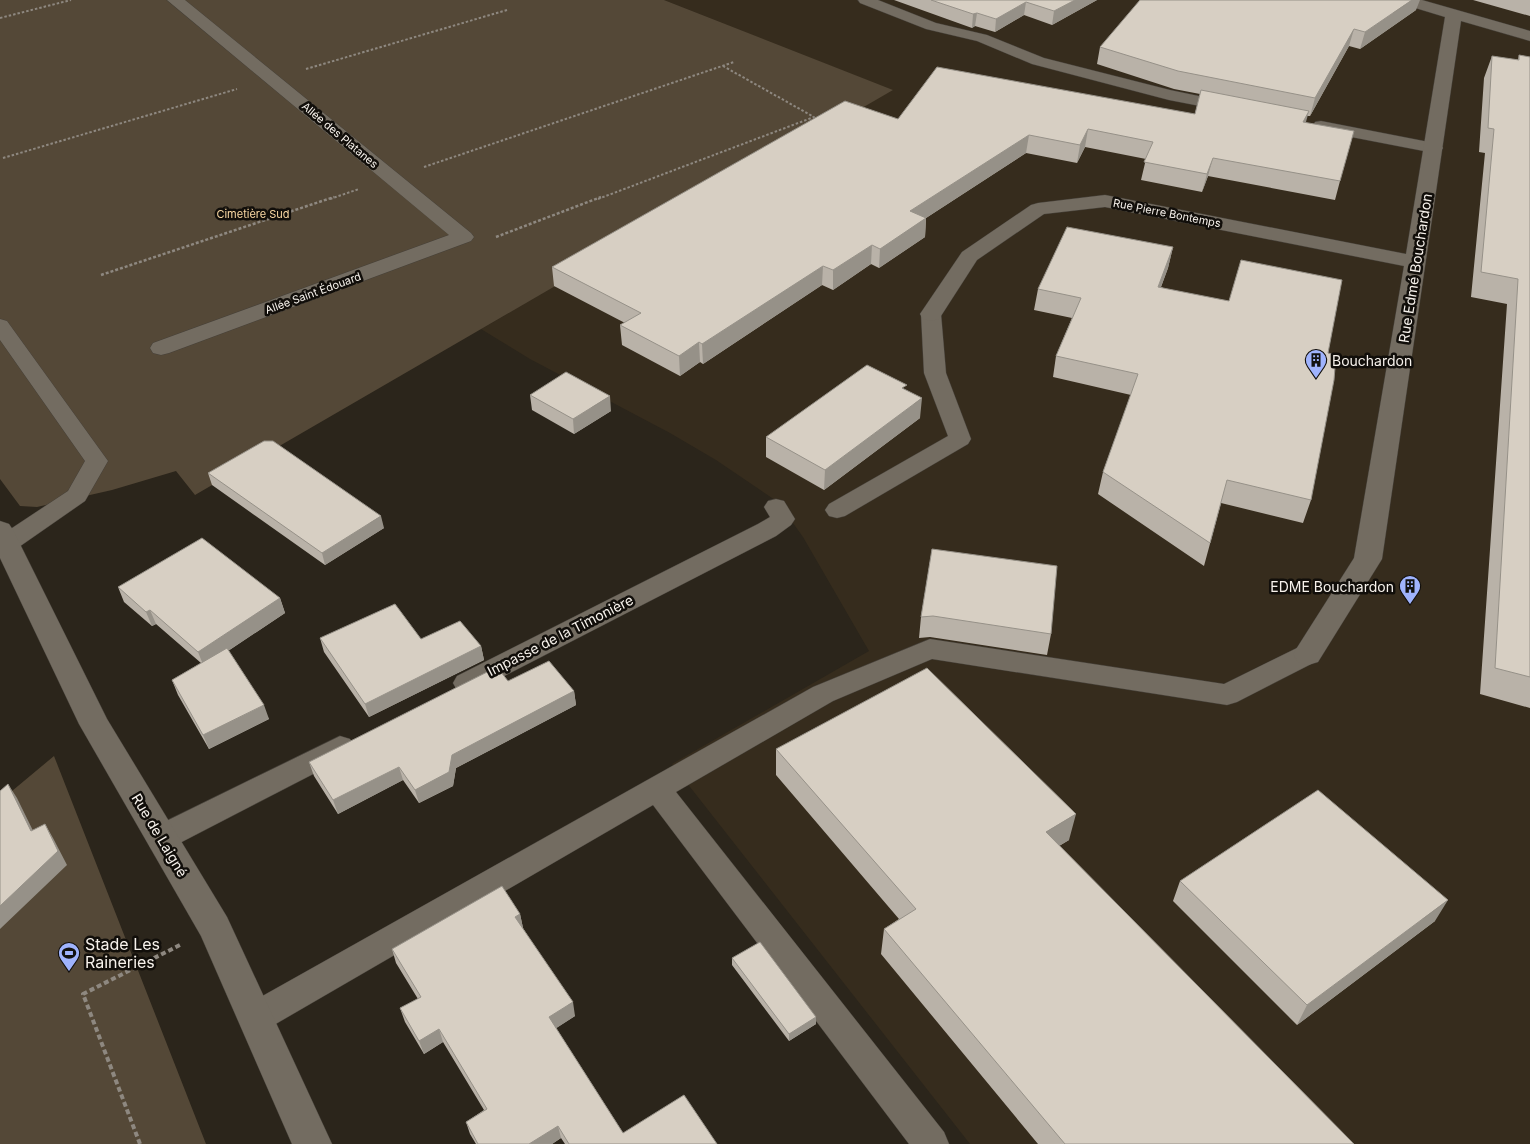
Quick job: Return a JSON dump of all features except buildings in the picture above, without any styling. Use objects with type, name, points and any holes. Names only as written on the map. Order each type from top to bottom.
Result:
[{"type":"street","name":"Allée des Platanes","points":[[175,0],[464,237]]},
{"type":"street","points":[[1405,0],[1530,36]]},
{"type":"street","name":"Rue Edmé Bouchardon","points":[[1308,654],[1368,560],[1454,14]]},
{"type":"street","name":"Rue Pierre Bontemps","points":[[931,314],[969,256],[1038,209],[1105,201],[1416,262]]},
{"type":"street","name":"Allée Saint Édouard","points":[[161,348],[464,237]]},
{"type":"street","name":"Rue de Laigné","points":[[3,537],[94,724],[215,928],[312,1144]]},
{"type":"lane","points":[[865,0],[931,26],[982,38],[1038,61],[1169,95],[1244,110]]},
{"type":"lane","points":[[1309,123],[1434,148]]},
{"type":"lane","points":[[837,510],[960,439],[935,373],[931,314]]},
{"type":"lane","points":[[0,325],[97,461],[77,496],[3,537]]},
{"type":"lane","name":"Impasse de la Timonière","points":[[446,693],[766,530],[783,518],[776,507]]},
{"type":"lane","points":[[256,1018],[823,694],[930,649],[1227,694],[1308,654]]},
{"type":"lane","points":[[162,838],[366,734]]},
{"type":"lane","points":[[657,789],[931,1144]]},
{"type":"path","points":[[0,18],[71,0]]},
{"type":"path","points":[[464,237],[484,241],[814,117],[723,66]]},
{"type":"path","points":[[140,1144],[83,994],[215,928]]},
{"type":"shaded area","points":[[664,0],[1530,0],[1530,1144],[970,1144],[672,764],[869,651],[803,537],[778,502],[716,460],[670,433],[530,359],[481,329],[892,90]]},
{"type":"green space","name":"Cimetière Sud","points":[[0,0],[664,0],[893,90],[195,495],[176,471],[112,490],[37,507],[20,506],[0,479]]},
{"type":"green space","name":"Stade Les Raineries","points":[[54,756],[206,1144],[0,1144],[0,801]]},
{"type":"place","name":"Bouchardon","points":[[1316,379]]},
{"type":"place","name":"EDME Bouchardon","points":[[1410,605]]},
{"type":"place","name":"Stade Les Raineries","points":[[69,972]]}]
